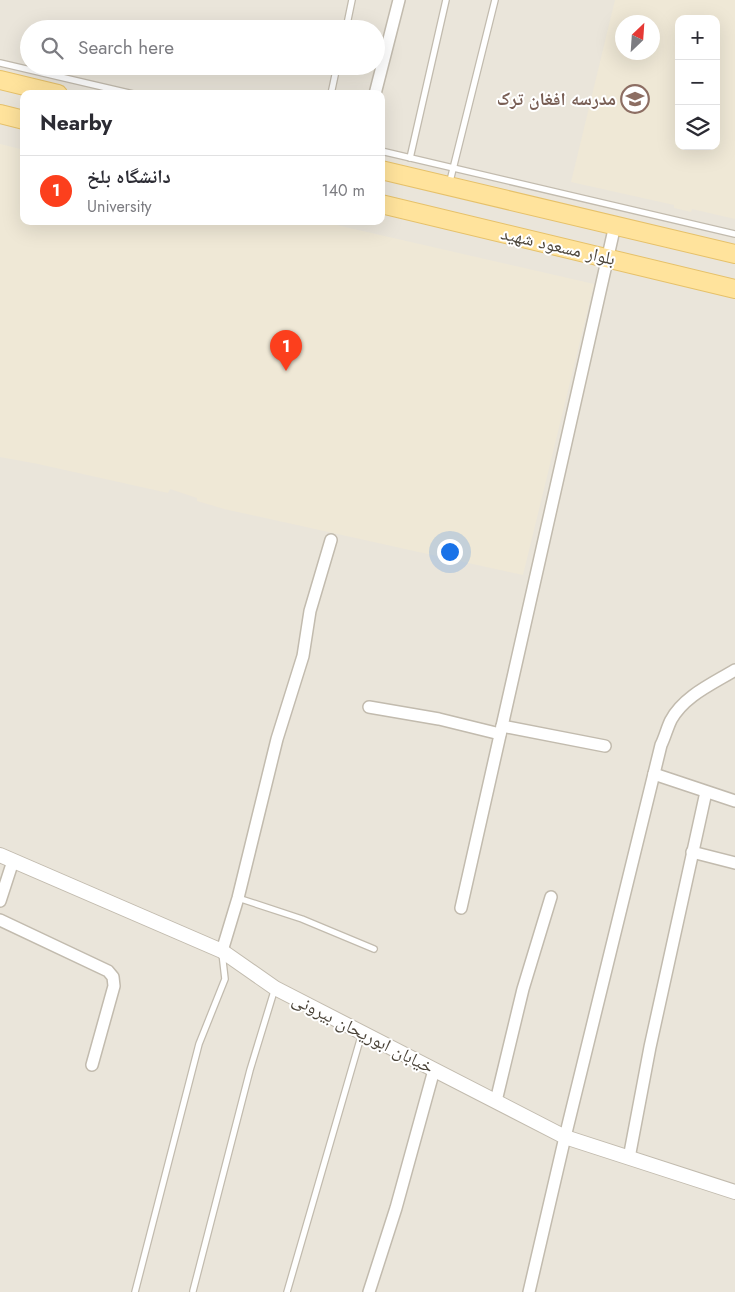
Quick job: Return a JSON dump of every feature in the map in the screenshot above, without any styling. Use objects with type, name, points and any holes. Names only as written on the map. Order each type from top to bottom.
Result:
[{"type":"main road","points":[[0,80],[41,90]]},
{"type":"main road","points":[[0,114],[20,119]]},
{"type":"main road","name":"بلوار مسعود شهید","points":[[385,171],[735,254]]},
{"type":"main road","name":"بلوار مسعود شهید","points":[[385,205],[735,289]]},
{"type":"street","points":[[385,56],[398,0]]},
{"type":"street","points":[[377,90],[380,75]]},
{"type":"street","points":[[461,908],[615,225]]},
{"type":"street","points":[[222,951],[238,898],[277,739],[303,656],[310,611],[331,540]]},
{"type":"street","points":[[529,1292],[661,746],[672,719],[684,704],[696,693],[735,670]]},
{"type":"street","points":[[369,708],[605,746]]},
{"type":"street","points":[[654,774],[735,801]]},
{"type":"street","points":[[629,1158],[650,1047],[706,792]]},
{"type":"street","points":[[692,852],[735,864]]},
{"type":"street","points":[[0,901],[6,858]]},
{"type":"street","name":"خیابان ابوریحان بیرونی","points":[[6,858],[222,951],[275,988],[565,1137],[735,1192]]},
{"type":"street","points":[[496,1102],[524,990],[551,897]]},
{"type":"street","points":[[0,920],[108,971],[113,977],[114,986],[92,1065]]},
{"type":"street","points":[[369,1292],[396,1208],[434,1070]]},
{"type":"lane","points":[[348,20],[352,0]]},
{"type":"lane","points":[[410,158],[446,0]]},
{"type":"lane","points":[[448,186],[495,0]]},
{"type":"lane","points":[[0,63],[20,68]]},
{"type":"lane","points":[[52,75],[117,90]]},
{"type":"lane","points":[[332,90],[335,75]]},
{"type":"lane","points":[[385,153],[735,234]]},
{"type":"lane","points":[[238,898],[302,919],[374,949]]},
{"type":"lane","points":[[135,1292],[198,1044],[224,979],[222,951]]},
{"type":"lane","points":[[193,1291],[250,1070],[275,988]]},
{"type":"lane","points":[[287,1292],[362,1033]]},
{"type":"shaded area","points":[[0,0],[735,0],[735,1292],[0,1292]]},
{"type":"shaded area","name":"مدرسه افغان ترک","points":[[615,0],[735,0],[735,219],[692,209],[691,212],[674,208],[674,205],[571,182]]},
{"type":"shaded area","points":[[0,144],[20,149],[20,225],[336,225],[594,284],[523,575],[224,509],[197,501],[197,498],[170,489],[168,493],[0,457]]},
{"type":"place","name":"مدرسه افغان ترک","points":[[635,99]]},
{"type":"place","name":"دانشگاه بلخ","points":[[286,371]]}]
